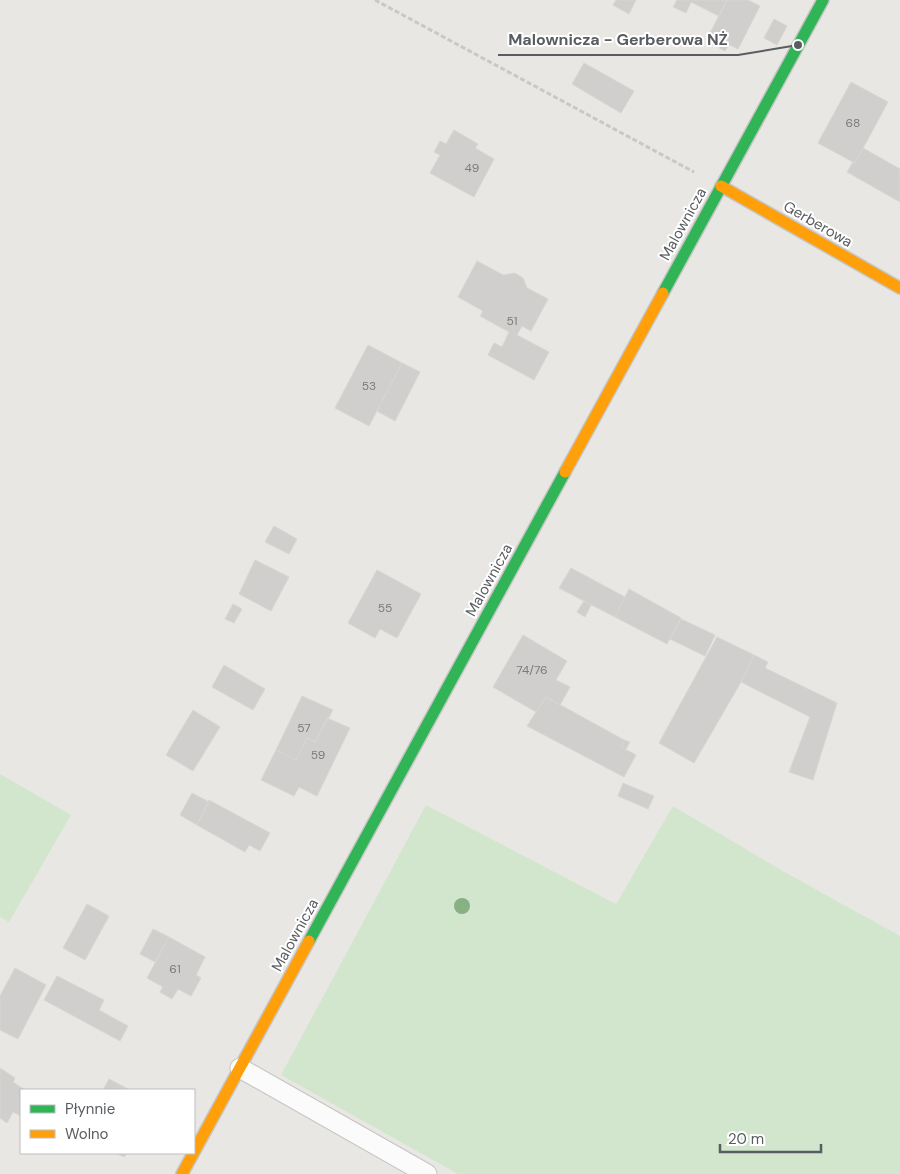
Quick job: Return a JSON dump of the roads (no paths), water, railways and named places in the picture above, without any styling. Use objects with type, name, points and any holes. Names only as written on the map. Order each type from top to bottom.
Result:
[{"type":"street","name":"Malownicza","points":[[195,1150],[823,0]]},
{"type":"street","name":"Gerberowa","points":[[721,186],[900,288]]},
{"type":"street","name":"Malownicza","points":[[182,1174],[193,1154]]},
{"type":"lane","points":[[240,1068],[428,1174]]},
{"type":"place","name":"Malownicza - Gerberowa NŻ","points":[[798,45]]}]
